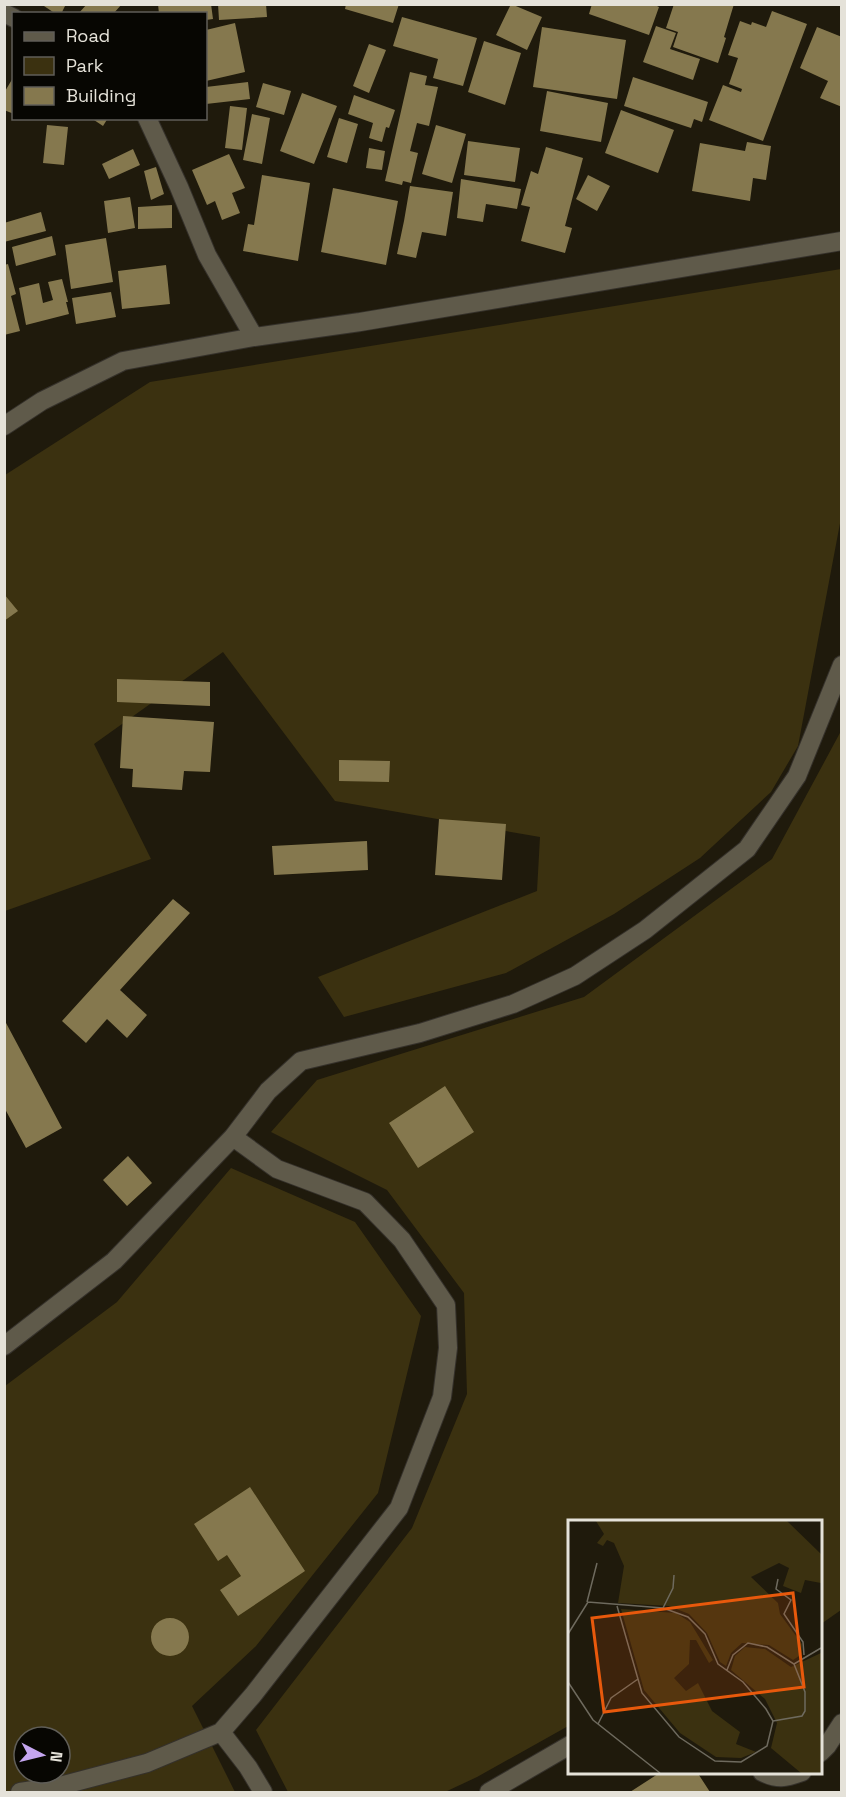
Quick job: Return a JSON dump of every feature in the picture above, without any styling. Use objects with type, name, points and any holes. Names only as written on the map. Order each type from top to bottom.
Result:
[{"type":"street","points":[[148,120],[167,159],[207,255],[254,337]]},
{"type":"street","points":[[4,426],[42,401],[123,361],[254,337],[360,322],[842,242]]},
{"type":"street","points":[[4,1346],[114,1261],[233,1137],[268,1091],[301,1061],[420,1034],[513,1004],[576,976],[645,930],[747,849],[797,776],[842,665]]},
{"type":"street","points":[[20,1792],[60,1786],[147,1763],[221,1732],[399,1508],[442,1397],[448,1348],[446,1305],[402,1240],[365,1202],[277,1169],[233,1137]]},
{"type":"street","points":[[822,1751],[842,1723]]},
{"type":"street","points":[[221,1732],[248,1767],[263,1792]]},
{"type":"street","points":[[489,1792],[568,1746]]},
{"type":"street","points":[[764,1773],[776,1778],[799,1773]]},
{"type":"green space","points":[[841,269],[841,518],[798,746],[771,792],[700,858],[614,914],[506,973],[344,1017],[318,977],[537,891],[540,837],[335,801],[223,652],[94,744],[151,859],[5,911],[5,475],[150,382]]},
{"type":"green space","points":[[841,731],[841,1610],[822,1623],[822,1520],[568,1520],[568,1726],[477,1777],[445,1792],[288,1792],[256,1730],[412,1528],[467,1394],[464,1293],[387,1190],[271,1132],[317,1080],[584,997],[772,859]]},
{"type":"green space","points":[[231,1168],[355,1222],[421,1316],[378,1493],[256,1646],[192,1706],[235,1792],[5,1792],[5,1386],[117,1302]]},
{"type":"building","points":[[41,4],[66,4],[62,12],[53,12]]},
{"type":"building","points":[[87,4],[122,4],[115,12],[80,12]]},
{"type":"building","points":[[158,4],[211,4],[213,19],[207,20],[207,12],[159,12]]},
{"type":"building","points":[[218,4],[266,4],[267,17],[219,20]]},
{"type":"building","points":[[346,4],[399,4],[393,23],[345,9]]},
{"type":"building","points":[[511,4],[542,17],[527,50],[496,35]]},
{"type":"building","points":[[592,4],[653,4],[659,7],[649,35],[589,14]]},
{"type":"building","points":[[674,4],[734,4],[718,63],[673,47],[678,32],[666,28]]},
{"type":"building","points":[[772,11],[807,24],[763,141],[709,120],[723,85],[741,92],[742,89],[729,84],[738,58],[728,55],[740,21],[766,27]]},
{"type":"building","points":[[402,17],[477,38],[463,86],[433,78],[438,59],[393,46]]},
{"type":"building","points":[[235,23],[245,72],[207,81],[207,30]]},
{"type":"building","points":[[656,26],[676,33],[670,49],[700,59],[693,80],[643,62]]},
{"type":"building","points":[[542,27],[626,40],[617,99],[533,87]]},
{"type":"building","points":[[817,27],[842,37],[842,107],[820,98],[828,81],[800,68]]},
{"type":"building","points":[[484,41],[521,53],[505,105],[468,92]]},
{"type":"building","points":[[369,44],[386,50],[369,93],[353,86]]},
{"type":"building","points":[[410,72],[427,76],[425,85],[438,87],[429,126],[417,123],[410,151],[418,153],[411,183],[403,181],[402,185],[385,181]]},
{"type":"building","points":[[633,77],[708,102],[702,122],[694,119],[691,128],[624,106]]},
{"type":"building","points":[[12,79],[12,113],[4,110],[4,93]]},
{"type":"building","points":[[248,82],[250,99],[207,104],[207,87]]},
{"type":"building","points":[[263,83],[291,91],[284,115],[256,107]]},
{"type":"building","points":[[547,91],[608,103],[601,142],[540,131]]},
{"type":"building","points":[[302,93],[337,106],[314,164],[280,151]]},
{"type":"building","points":[[354,95],[395,110],[389,128],[386,127],[382,142],[369,138],[373,123],[348,114]]},
{"type":"building","points":[[230,106],[247,108],[242,150],[225,148]]},
{"type":"building","points":[[621,110],[674,130],[658,173],[605,153]]},
{"type":"building","points":[[252,114],[270,118],[262,164],[243,160]]},
{"type":"building","points":[[339,118],[358,124],[347,163],[327,157]]},
{"type":"building","points":[[94,120],[107,120],[103,126]]},
{"type":"building","points":[[47,125],[68,127],[64,165],[43,163]]},
{"type":"building","points":[[436,125],[466,134],[452,183],[422,174]]},
{"type":"building","points":[[468,141],[520,148],[515,182],[464,175]]},
{"type":"building","points":[[747,142],[771,146],[766,180],[753,178],[750,201],[692,191],[700,143],[745,151]]},
{"type":"building","points":[[546,147],[583,158],[565,226],[572,228],[565,253],[521,241],[530,207],[521,205],[531,171],[538,174]]},
{"type":"building","points":[[369,148],[385,151],[382,170],[366,168]]},
{"type":"building","points":[[133,149],[140,165],[109,179],[102,164]]},
{"type":"building","points":[[229,154],[245,188],[232,193],[240,213],[222,220],[215,201],[207,205],[192,170]]},
{"type":"building","points":[[156,167],[164,194],[151,200],[144,171]]},
{"type":"building","points":[[262,175],[310,183],[298,261],[243,251],[248,224],[254,225]]},
{"type":"building","points":[[588,175],[610,186],[597,211],[576,199]]},
{"type":"building","points":[[461,179],[521,189],[517,209],[486,204],[483,222],[457,218]]},
{"type":"building","points":[[410,186],[453,192],[446,236],[422,232],[416,258],[397,254]]},
{"type":"building","points":[[333,188],[398,201],[386,265],[321,252]]},
{"type":"building","points":[[130,197],[135,228],[108,233],[104,201]]},
{"type":"building","points":[[172,205],[172,228],[138,229],[138,207]]},
{"type":"building","points":[[41,212],[46,231],[4,242],[4,223]]},
{"type":"building","points":[[52,236],[56,255],[16,266],[12,247]]},
{"type":"building","points":[[106,238],[113,282],[71,289],[65,245]]},
{"type":"building","points":[[8,264],[16,294],[11,296],[20,331],[4,335],[4,265]]},
{"type":"building","points":[[166,265],[170,304],[122,309],[118,271]]},
{"type":"building","points":[[62,279],[69,314],[26,325],[19,288],[39,283],[43,303],[53,300],[48,282]]},
{"type":"building","points":[[111,292],[116,317],[76,324],[72,298]]},
{"type":"building","points":[[4,594],[18,611],[4,621]]},
{"type":"building","points":[[117,679],[210,682],[210,706],[117,702]]},
{"type":"building","points":[[123,716],[214,722],[210,772],[184,771],[182,790],[132,787],[133,769],[120,768]]},
{"type":"building","points":[[339,760],[390,761],[389,782],[339,781]]},
{"type":"building","points":[[439,819],[506,824],[502,880],[435,875]]},
{"type":"building","points":[[367,841],[368,870],[274,875],[272,846]]},
{"type":"building","points":[[173,899],[190,913],[120,990],[147,1015],[127,1038],[107,1019],[86,1043],[62,1021]]},
{"type":"building","points":[[5,1021],[62,1128],[26,1148],[5,1109]]},
{"type":"building","points":[[445,1086],[474,1132],[418,1168],[389,1123]]},
{"type":"building","points":[[128,1156],[152,1183],[127,1206],[103,1180]]},
{"type":"building","points":[[250,1487],[305,1571],[238,1616],[220,1590],[241,1576],[227,1555],[218,1561],[194,1524]]},
{"type":"building","points":[[170,1618],[183,1624],[189,1637],[183,1650],[170,1656],[157,1650],[151,1637],[157,1624]]},
{"type":"building","points":[[659,1773],[698,1773],[710,1792],[630,1792]]}]
